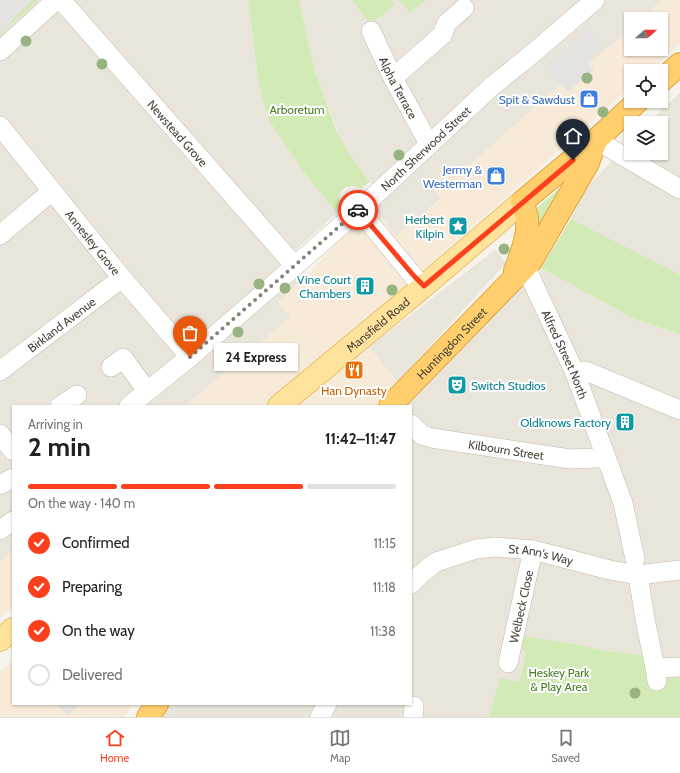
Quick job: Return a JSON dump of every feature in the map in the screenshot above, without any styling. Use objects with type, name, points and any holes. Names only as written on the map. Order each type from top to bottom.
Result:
[{"type":"highway","name":"Mansfield Road","points":[[522,202],[596,140],[630,108]]},
{"type":"highway","name":"Huntingdon Street","points":[[391,405],[518,273],[537,251],[588,163],[596,140]]},
{"type":"highway","name":"Huntingdon Street","points":[[518,273],[526,235],[527,218],[522,202]]},
{"type":"highway","points":[[148,717],[156,705]]},
{"type":"main road","name":"Mansfield Road","points":[[280,405],[424,286],[522,202]]},
{"type":"main road","points":[[0,640],[12,630]]},
{"type":"street","points":[[0,51],[56,0]]},
{"type":"street","name":"Newstead Grove","points":[[61,0],[295,266]]},
{"type":"street","name":"North Sherwood Street","points":[[130,405],[190,357],[295,266],[359,210],[491,87],[595,0]]},
{"type":"street","points":[[393,78],[442,35],[447,23],[464,8]]},
{"type":"street","name":"Alpha Terrace","points":[[371,31],[393,78],[429,144]]},
{"type":"street","name":"Annesley Grove","points":[[0,126],[122,278],[190,357]]},
{"type":"street","points":[[596,140],[680,189]]},
{"type":"street","points":[[0,235],[52,191]]},
{"type":"street","points":[[359,210],[424,286]]},
{"type":"street","name":"Alfred Street North","points":[[518,273],[575,373],[623,503],[636,567],[644,619],[656,674],[680,666]]},
{"type":"street","name":"Birkland Avenue","points":[[0,371],[122,278]]},
{"type":"street","points":[[111,367],[123,358],[147,391]]},
{"type":"street","points":[[575,373],[584,371],[588,372],[680,410]]},
{"type":"street","points":[[62,405],[77,395]]},
{"type":"street","name":"Kilbourn Street","points":[[412,425],[422,434],[432,438],[570,459],[599,458],[605,455]]},
{"type":"street","points":[[0,434],[12,450]]},
{"type":"street","points":[[0,485],[12,479]]},
{"type":"street","name":"St Ann's Way","points":[[412,583],[436,562],[450,556],[476,549],[495,547],[534,550],[610,570],[636,567],[680,570]]},
{"type":"street","name":"Welbeck Close","points":[[508,663],[534,550]]},
{"type":"street","points":[[320,717],[326,705]]},
{"type":"shaded area","points":[[0,0],[32,0],[0,33]]},
{"type":"shaded area","points":[[39,0],[248,0],[259,87],[268,119],[305,174],[337,213],[288,257],[305,278],[278,302],[291,317],[186,405],[12,405],[12,552],[0,562],[0,34]]},
{"type":"shaded area","points":[[299,0],[662,0],[649,12],[624,12],[624,34],[590,63],[553,91],[454,179],[447,172],[431,187],[441,198],[397,236],[374,209],[384,200],[370,182],[361,188],[353,186],[347,187],[340,138],[314,68]]},
{"type":"shaded area","points":[[662,0],[680,0],[680,44],[668,54],[668,12],[649,12]]},
{"type":"shaded area","points":[[589,29],[605,48],[588,63],[594,70],[568,92],[545,65]]},
{"type":"shaded area","points":[[624,34],[624,56],[666,56],[657,64],[624,64],[624,93],[355,330],[397,382],[374,405],[278,405],[273,400],[266,405],[186,405],[291,317],[278,302],[305,278],[339,240],[374,209],[397,236],[441,199],[431,187],[447,172],[454,179],[553,91],[590,63]]},
{"type":"shaded area","points":[[680,93],[680,274],[571,219],[585,190],[624,148],[624,160],[668,160],[668,116],[655,116],[664,108],[668,108],[668,104]]},
{"type":"shaded area","points":[[495,250],[506,263],[397,382],[369,347]]},
{"type":"shaded area","points":[[541,268],[635,319],[680,334],[680,717],[155,717],[163,705],[412,705],[412,405],[405,405],[522,287],[541,274]]},
{"type":"shaded area","points":[[12,552],[12,608],[0,617],[0,562]]},
{"type":"shaded area","points":[[12,661],[12,705],[132,705],[124,717],[0,717],[0,671]]},
{"type":"shaded area","points":[[58,705],[80,705],[67,716]]},
{"type":"green space","points":[[0,0],[39,0],[0,34]]},
{"type":"green space","name":"Arboretum","points":[[248,0],[299,0],[314,68],[337,132],[347,150],[369,182],[361,188],[358,186],[347,186],[344,188],[339,197],[342,207],[337,213],[305,174],[268,119],[259,87]]},
{"type":"green space","points":[[352,0],[390,0],[395,5],[371,24]]},
{"type":"green space","points":[[399,0],[426,0],[410,13]]},
{"type":"green space","points":[[564,184],[532,242],[536,209]]},
{"type":"green space","points":[[571,219],[680,274],[680,334],[635,319],[541,268]]},
{"type":"green space","name":"Heskey Park & Play Area","points":[[522,636],[575,644],[600,650],[647,656],[666,673],[680,672],[680,717],[489,717],[500,678],[519,682],[526,653],[520,646]]},
{"type":"way so far","points":[[190,357],[358,210]]},
{"type":"place","name":"Spit & Sawdust","points":[[589,99]]},
{"type":"place","name":"Jermy & Westerman","points":[[496,176]]},
{"type":"place","name":"Herbert Kilpin","points":[[458,226]]},
{"type":"place","name":"Vine Court Chambers","points":[[365,286]]},
{"type":"place","name":"24 Express","points":[[190,357]]},
{"type":"place","name":"Han Dynasty","points":[[354,370]]},
{"type":"place","name":"Switch Studios","points":[[457,385]]},
{"type":"place","name":"Oldknows Factory","points":[[625,422]]},
{"type":"route","points":[[358,210],[424,286],[573,160]]}]
